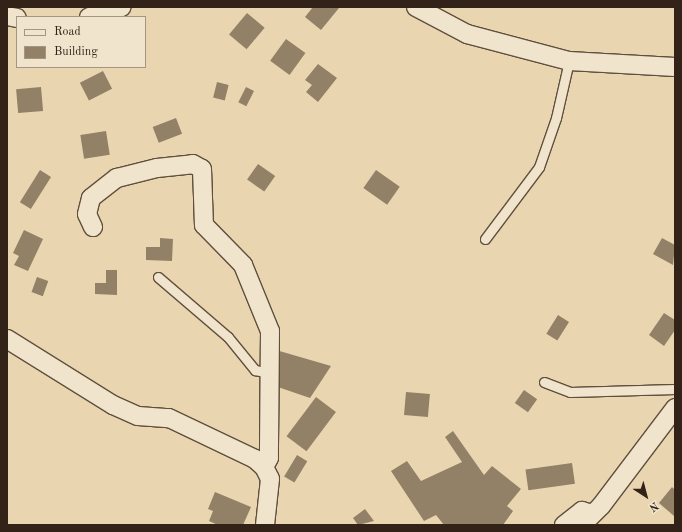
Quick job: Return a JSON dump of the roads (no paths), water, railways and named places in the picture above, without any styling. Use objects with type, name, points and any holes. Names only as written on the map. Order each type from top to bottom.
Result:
[{"type":"street","points":[[92,16],[122,7]]},
{"type":"street","points":[[416,7],[467,34],[569,61],[675,67]]},
{"type":"street","points":[[93,227],[87,214],[91,198],[117,178],[157,168],[193,164],[202,169],[204,225],[232,251],[249,275],[270,331],[269,458],[264,466]]},
{"type":"street","points":[[7,340],[113,405],[138,416],[169,418],[255,458],[264,466],[270,495],[265,525]]},
{"type":"street","points":[[564,525],[582,511],[588,519],[675,408]]},
{"type":"lane","points":[[485,239],[539,168],[556,118],[569,61]]},
{"type":"lane","points":[[158,276],[228,337],[255,370],[269,373]]},
{"type":"lane","points":[[544,382],[570,392],[675,389]]}]
